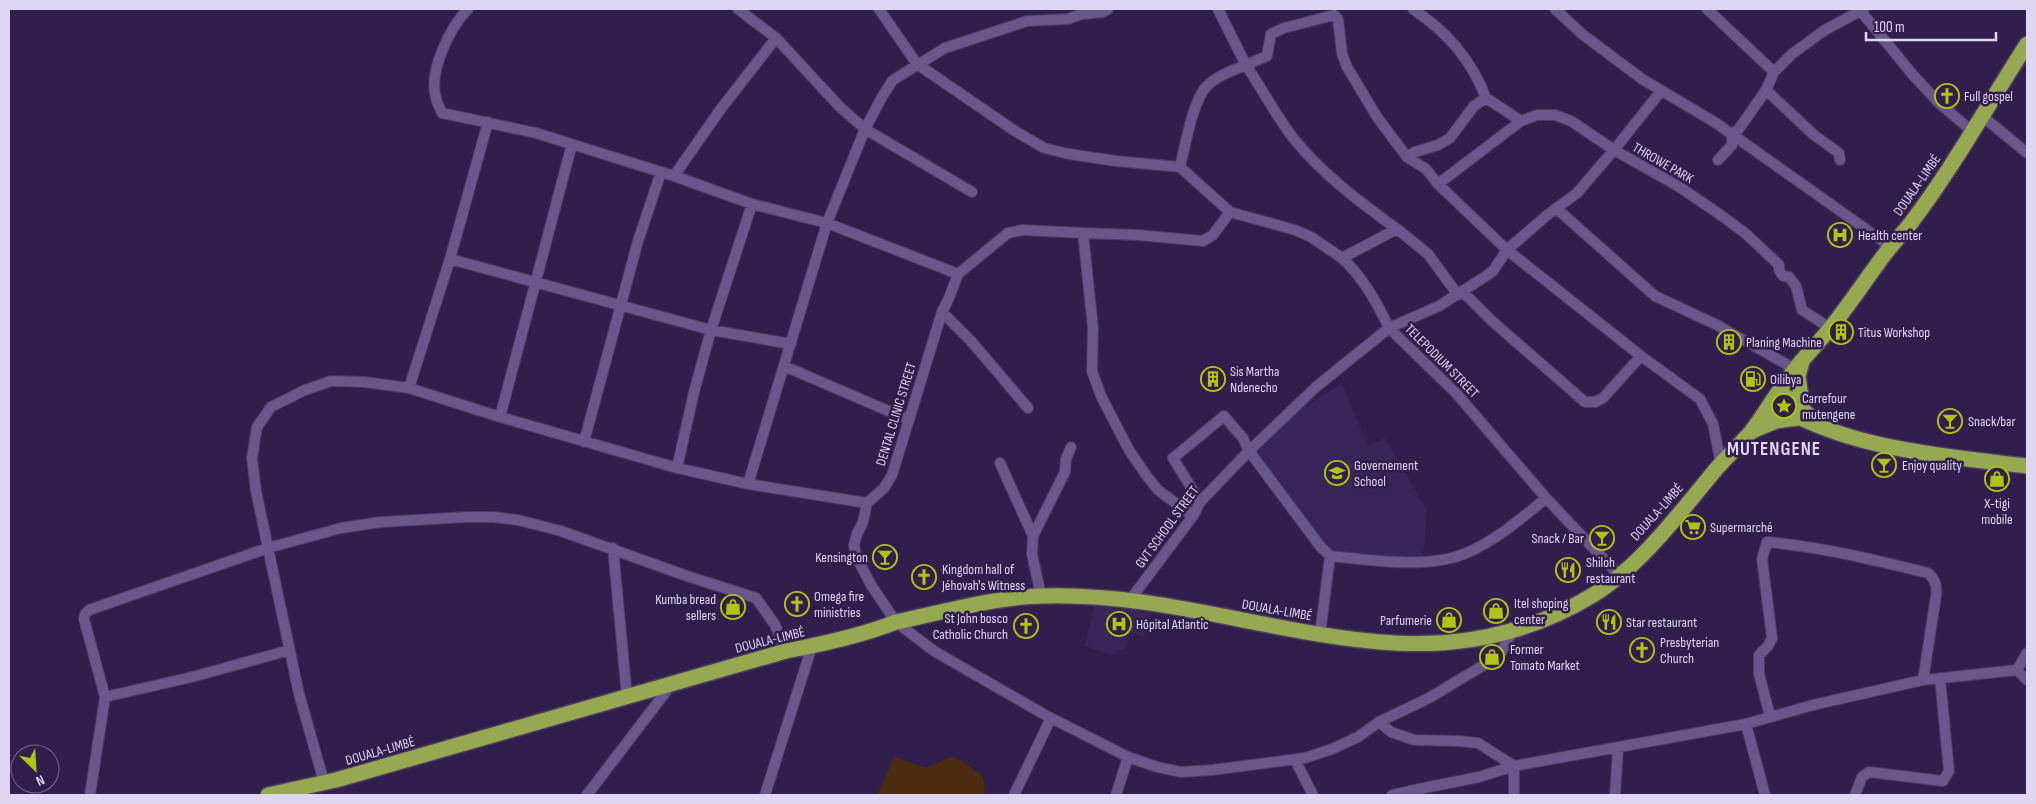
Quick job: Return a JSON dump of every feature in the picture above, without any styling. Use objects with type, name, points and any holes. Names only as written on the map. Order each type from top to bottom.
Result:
[{"type":"highway","name":"DOUALA-LIMBÉ","points":[[268,795],[336,780],[786,651],[860,634],[896,622],[995,601],[1041,596],[1090,596],[1130,600],[1320,634],[1398,643],[1458,642],[1512,632],[1556,615],[1595,594],[1619,575],[1663,534],[1750,432],[1799,363],[1830,328],[1890,247],[1910,225],[1972,132],[2027,44]]},
{"type":"highway","points":[[1799,363],[1798,376],[1801,414]]},
{"type":"highway","points":[[1775,397],[1820,425],[1866,440],[1917,452],[2027,466]]},
{"type":"highway","points":[[1750,432],[1776,421],[1801,414]]},
{"type":"street","points":[[468,9],[459,18],[449,34],[434,84],[435,98],[442,113],[536,133],[674,176],[752,204],[827,223],[958,274],[1008,234],[1024,230],[1138,235],[1203,241],[1213,235],[1230,212]]},
{"type":"street","points":[[738,9],[776,38],[840,108],[865,129],[972,192]]},
{"type":"street","points":[[880,9],[917,64],[1015,131],[1044,148],[1116,161],[1180,167],[1230,212],[1295,230],[1311,237],[1342,258],[1354,269],[1389,328]]},
{"type":"street","points":[[1052,19],[1058,9]]},
{"type":"street","points":[[748,484],[827,223],[865,129],[888,86],[917,64],[944,48],[1028,21],[1068,19],[1082,14],[1103,12],[1108,9]]},
{"type":"street","points":[[1218,9],[1246,65],[1279,118],[1305,151],[1349,192],[1428,254],[1460,293],[1585,402],[1595,402],[1603,398],[1641,356]]},
{"type":"street","points":[[1413,9],[1439,28],[1453,42],[1471,65],[1486,98],[1521,121]]},
{"type":"street","points":[[1555,9],[1582,34],[1642,79],[1732,134],[1890,247]]},
{"type":"street","points":[[1707,9],[1774,72]]},
{"type":"street","points":[[1732,134],[1738,130],[1766,90],[1774,72],[1802,46],[1824,30],[1861,9],[1885,43],[1913,75],[1972,132]]},
{"type":"street","points":[[1180,167],[1192,119],[1202,93],[1208,85],[1224,74],[1267,56],[1271,34],[1284,28],[1334,15],[1338,19],[1342,54],[1347,67],[1377,117],[1407,157],[1426,169],[1438,184],[1506,250],[1641,356],[1700,399],[1713,424],[1721,464]]},
{"type":"street","points":[[674,176],[720,110],[776,38]]},
{"type":"street","points":[[1766,90],[1814,135],[1839,153],[1840,160]]},
{"type":"street","points":[[1438,184],[1521,121],[1537,115],[1555,115],[1571,121],[1614,150],[1661,91]]},
{"type":"street","points":[[1407,157],[1438,145],[1450,138],[1474,106],[1486,98]]},
{"type":"street","points":[[1982,115],[2027,152]]},
{"type":"street","points":[[408,388],[450,259],[488,122]]},
{"type":"street","points":[[1718,160],[1732,145],[1732,134]]},
{"type":"street","points":[[500,417],[537,283],[572,144]]},
{"type":"street","name":"THROWE PARK","points":[[1506,250],[1556,208],[1578,193],[1614,150],[1678,186],[1745,233],[1779,266],[1783,276],[1788,277],[1796,286],[1802,310],[1830,328]]},
{"type":"street","points":[[584,442],[638,241],[661,172]]},
{"type":"street","points":[[677,468],[694,392],[711,330],[752,204]]},
{"type":"street","points":[[1556,208],[1655,296],[1799,363]]},
{"type":"street","points":[[1342,258],[1397,229]]},
{"type":"street","points":[[1084,233],[1093,328],[1092,371],[1101,396],[1129,450],[1146,475],[1158,490],[1193,516]]},
{"type":"street","name":"TELEPODIUM STREET","points":[[1506,250],[1493,271],[1440,306],[1389,328],[1456,393],[1546,498],[1619,575]]},
{"type":"street","points":[[450,259],[711,330],[791,344]]},
{"type":"street","name":"DENTAL CLINIC STREET","points":[[867,503],[884,488],[892,475],[942,312],[958,274]]},
{"type":"street","points":[[942,312],[976,347],[1028,408]]},
{"type":"street","name":"GVT SCHOOL STREET","points":[[1130,600],[1193,516],[1200,502],[1316,386],[1389,328]]},
{"type":"street","points":[[784,366],[908,419]]},
{"type":"street","points":[[324,782],[299,694],[256,491],[252,458],[257,427],[271,407],[305,390],[331,381],[364,382],[408,388],[584,442],[677,468],[748,484],[867,503],[863,522],[854,546],[856,556],[871,585],[896,622],[934,651],[1051,718],[1128,757],[1157,768],[1180,772],[1295,760],[1332,749],[1358,737],[1379,722],[1429,698],[1494,659],[1502,651],[1512,632]]},
{"type":"street","points":[[1200,502],[1175,464],[1174,456],[1224,416],[1228,417],[1243,438],[1249,451],[1320,546],[1330,556],[1372,560],[1442,560],[1463,555],[1494,538],[1546,498]]},
{"type":"street","points":[[1041,596],[1032,554],[1033,536],[1065,472],[1066,459],[1071,447]]},
{"type":"street","points":[[1000,463],[1033,536]]},
{"type":"street","points":[[90,795],[105,696],[84,619],[89,610],[268,548],[341,528],[381,522],[493,517],[518,520],[560,531],[613,548],[687,576],[756,598],[775,625],[786,651]]},
{"type":"street","points":[[1770,716],[1758,674],[1759,655],[1768,646],[1772,638],[1762,559],[1767,542],[1852,555],[1928,573],[1933,577],[1937,588],[1923,680]]},
{"type":"street","points":[[613,548],[627,697]]},
{"type":"street","points":[[1320,634],[1330,556]]},
{"type":"street","points":[[765,795],[812,646]]},
{"type":"street","points":[[105,696],[192,677],[290,650]]},
{"type":"street","points":[[2018,670],[2027,654]]},
{"type":"street","points":[[1392,795],[1419,792],[1514,766],[1618,749],[1746,724],[1813,704],[1923,680],[2018,670]]},
{"type":"street","points":[[2018,670],[2027,680]]},
{"type":"street","points":[[1855,795],[1862,776],[1868,772],[1943,781],[1945,779],[1949,771],[1940,678]]},
{"type":"street","points":[[587,795],[671,684]]},
{"type":"street","points":[[1014,795],[1051,718]]},
{"type":"street","points":[[1379,722],[1400,736],[1414,740],[1478,743],[1514,766]]},
{"type":"street","points":[[1746,724],[1765,795]]},
{"type":"street","points":[[1615,795],[1618,749]]},
{"type":"street","points":[[1116,795],[1128,757]]},
{"type":"street","points":[[1295,760],[1313,795]]},
{"type":"street","points":[[1514,766],[1514,795]]},
{"type":"shaded area","name":"Governement School","points":[[1342,384],[1368,446],[1385,438],[1427,510],[1423,559],[1331,556],[1256,457],[1266,440],[1306,405]]},
{"type":"shaded area","name":"Hôpital Atlantic","points":[[1094,606],[1131,609],[1151,614],[1144,637],[1132,633],[1125,649],[1122,651],[1117,650],[1114,655],[1085,646]]},
{"type":"shaded area","name":"Former Tomato Market","points":[[1529,634],[1531,640],[1484,667],[1479,646]]},
{"type":"shaded area","points":[[954,756],[983,776],[985,795],[879,795],[894,757],[926,768]]},
{"type":"place","name":"Full gospel","points":[[1947,96]]},
{"type":"place","name":"Health center","points":[[1840,235]]},
{"type":"place","name":"Titus Workshop","points":[[1841,332]]},
{"type":"place","name":"Planing Machine","points":[[1729,342]]},
{"type":"place","name":"Sis Martha Ndenecho","points":[[1213,379]]},
{"type":"place","name":"Oilibya","points":[[1753,379]]},
{"type":"place","name":"Carrefour mutengene","points":[[1784,406]]},
{"type":"place","name":"Snack/bar","points":[[1950,421]]},
{"type":"place","name":"Enjoy quality","points":[[1884,465]]},
{"type":"place","name":"Governement School","points":[[1337,473]]},
{"type":"place","name":"X-tigi mobile","points":[[1997,479]]},
{"type":"place","name":"Supermarché","points":[[1693,527]]},
{"type":"place","name":"Snack / Bar","points":[[1602,538]]},
{"type":"place","name":"Kensington","points":[[885,557]]},
{"type":"place","name":"Shiloh restaurant","points":[[1568,570]]},
{"type":"place","name":"Kingdom hall of Jéhovah's Witness","points":[[924,577]]},
{"type":"place","name":"Omega fire ministries","points":[[797,604]]},
{"type":"place","name":"Kumba bread sellers","points":[[733,607]]},
{"type":"place","name":"Itel shoping center","points":[[1496,611]]},
{"type":"place","name":"Parfumerie","points":[[1449,620]]},
{"type":"place","name":"Star restaurant","points":[[1609,622]]},
{"type":"place","name":"Hôpital Atlantic","points":[[1119,624]]},
{"type":"place","name":"St John bosco Catholic Church","points":[[1026,626]]},
{"type":"place","name":"Presbyterian Church","points":[[1642,650]]},
{"type":"place","name":"Former Tomato Market","points":[[1492,657]]},
{"type":"district","name":"MUTENGENE","points":[[1774,449]]}]
